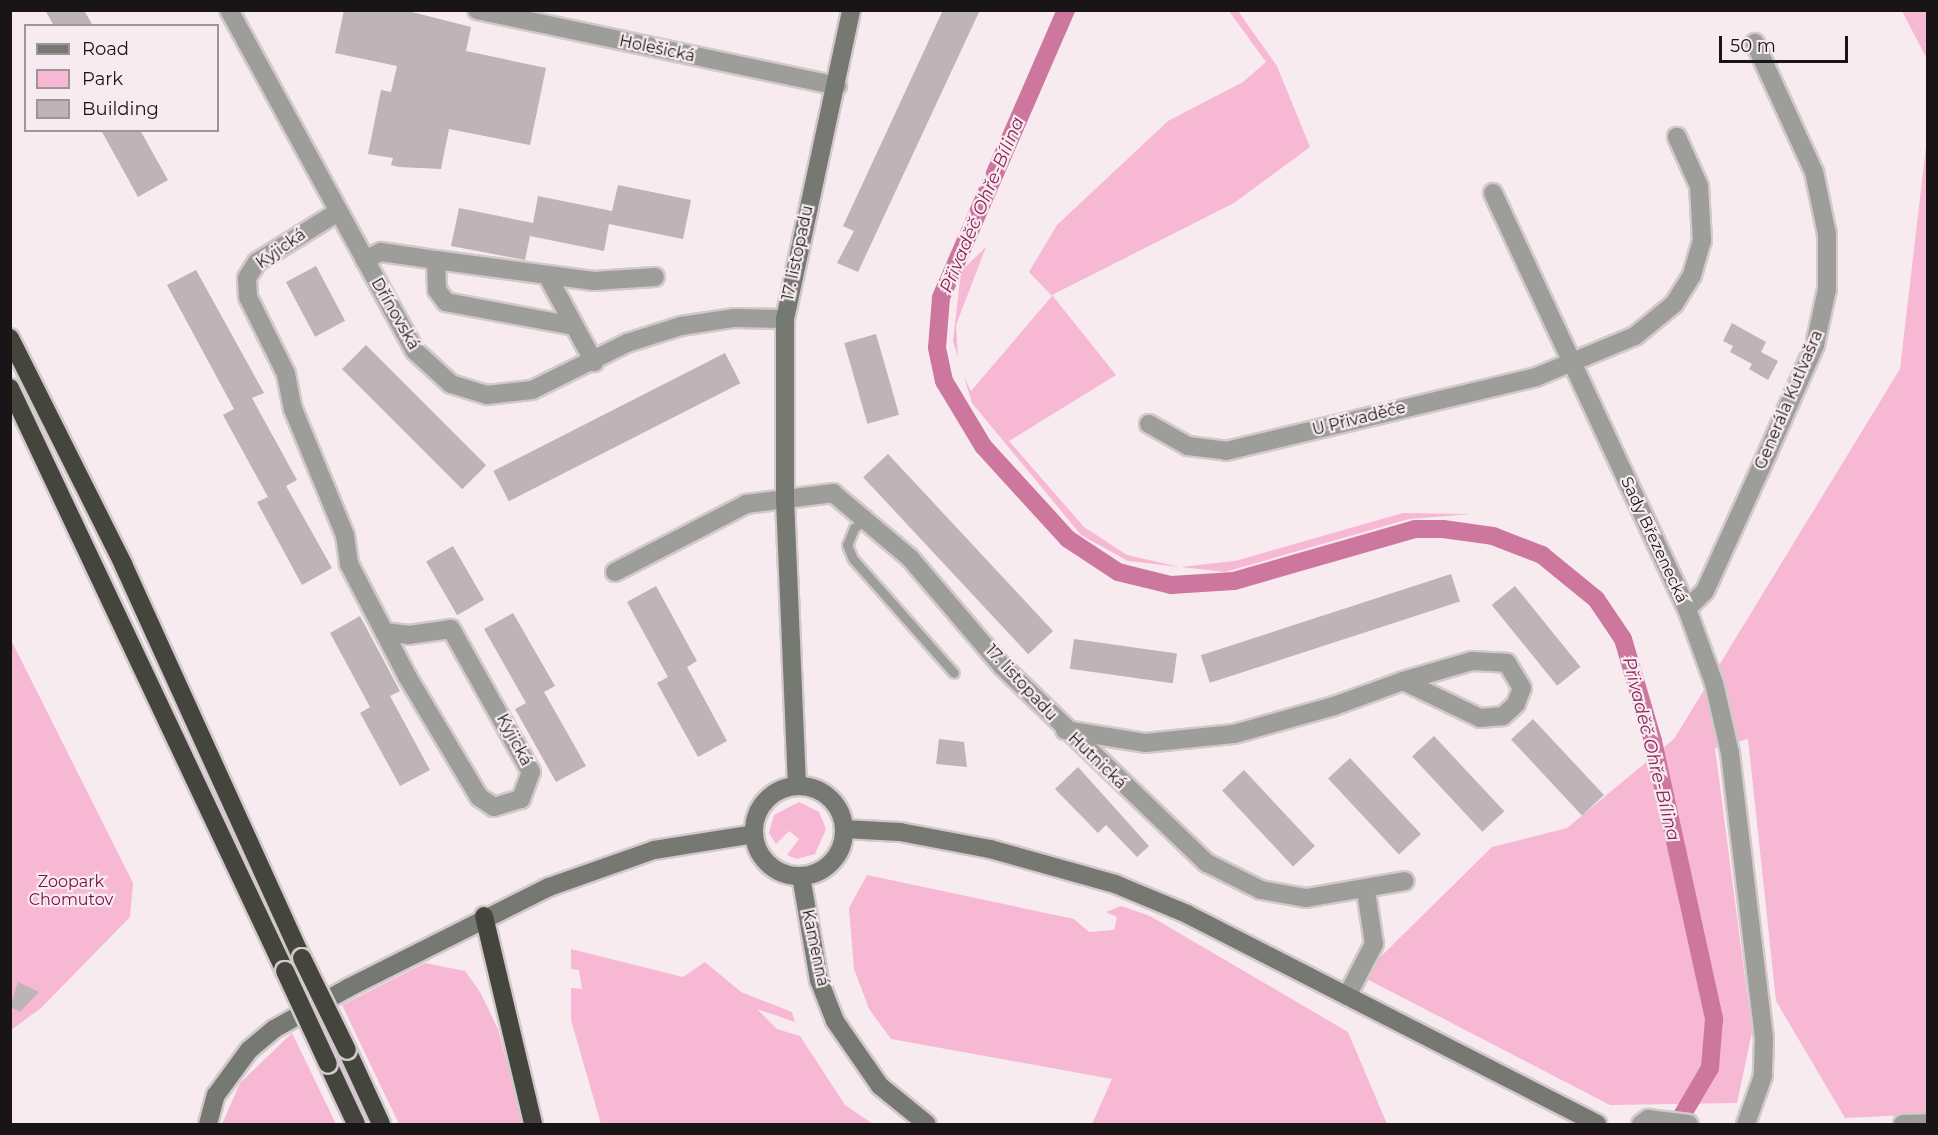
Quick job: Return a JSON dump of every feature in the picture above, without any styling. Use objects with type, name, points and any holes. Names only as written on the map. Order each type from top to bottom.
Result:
[{"type":"highway","points":[[10,338],[123,564],[302,958],[381,1125]]},
{"type":"highway","points":[[10,388],[356,1125]]},
{"type":"highway","points":[[484,916],[534,1125]]},
{"type":"street","name":"Dřínovská","points":[[229,10],[416,351],[450,384],[487,395],[532,390],[594,362],[627,343],[681,326],[734,318],[785,319]]},
{"type":"street","name":"Holešická","points":[[477,10],[837,86]]},
{"type":"street","name":"17. listopadu","points":[[797,786],[785,500],[785,319],[837,86],[851,10]]},
{"type":"street","name":"Generála Kutlvašra","points":[[1687,609],[1705,591],[1815,345],[1827,289],[1827,234],[1816,180],[1755,43]]},
{"type":"street","points":[[1572,364],[1650,327],[1692,275],[1702,241],[1703,210],[1695,175],[1677,137]]},
{"type":"street","name":"Sady Březenecká","points":[[1493,193],[1687,609],[1724,722],[1764,1039],[1761,1083],[1746,1125]]},
{"type":"street","name":"Kyjická","points":[[338,212],[257,262],[248,278],[248,297],[286,374],[292,409],[345,535],[349,564],[384,632],[479,797],[494,807],[520,799],[531,772],[451,629],[409,635],[384,632]]},
{"type":"street","name":"Dřínovská","points":[[365,260],[381,252],[549,277],[655,277]]},
{"type":"street","points":[[436,260],[437,290],[447,302],[574,327]]},
{"type":"street","points":[[549,277],[594,362]]},
{"type":"street","name":"U Přivaděče","points":[[1149,424],[1188,446],[1227,452],[1572,364]]},
{"type":"street","name":"17. listopadu","points":[[785,500],[833,494],[868,518],[1065,730]]},
{"type":"street","points":[[615,572],[746,504],[785,500]]},
{"type":"street","name":"Hutnická","points":[[1065,730],[1145,743],[1234,734],[1403,681],[1498,659],[1514,669],[1522,688],[1516,704],[1503,716],[1480,718],[1403,681]]},
{"type":"street","name":"Hutnická","points":[[1065,730],[1172,835],[1244,884],[1306,898],[1366,891],[1405,881]]},
{"type":"street","points":[[797,786],[824,793],[838,809],[844,829],[837,856],[815,873],[801,876],[775,869],[764,860],[754,834],[761,807],[777,792],[797,786]]},
{"type":"street","points":[[844,829],[900,832],[990,849],[1115,884],[1187,914],[1597,1125]]},
{"type":"street","points":[[208,1125],[216,1095],[230,1071],[274,1029],[484,916],[654,850],[754,834]]},
{"type":"street","name":"Kamenná","points":[[801,876],[819,980],[835,1021],[880,1086],[927,1125]]},
{"type":"street","points":[[1347,996],[1374,944],[1366,891]]},
{"type":"street","points":[[1645,1122],[1689,1125]]},
{"type":"street","points":[[1903,1125],[1928,1123]]},
{"type":"lane","points":[[868,518],[854,528],[847,545],[853,559],[954,674]]},
{"type":"green space","points":[[1229,11],[1238,11],[1277,66],[1310,147],[1234,203],[1052,295],[1116,375],[1009,441],[1084,527],[1127,555],[1179,567],[1128,561],[1081,535],[972,403],[964,377],[971,391],[1052,296],[1029,272],[1057,225],[1168,121],[1243,82],[1266,62]]},
{"type":"green space","points":[[1902,11],[1927,11],[1927,59]]},
{"type":"green space","points":[[1927,138],[1927,1114],[1845,1118],[1776,1001],[1748,739],[1715,748],[1752,1032],[1737,1103],[1610,1105],[1361,976],[1492,847],[1567,828],[1674,739],[1900,369]]},
{"type":"green space","points":[[986,247],[956,325],[958,357],[953,341],[961,271]]},
{"type":"green space","points":[[1403,513],[1471,514],[1409,519],[1225,572],[1180,567],[1235,561]]},
{"type":"green space","name":"Zoopark Chomutov","points":[[10,638],[133,883],[130,917],[41,1008],[11,1030]]},
{"type":"green space","points":[[799,802],[819,812],[826,829],[815,854],[797,859],[787,855],[799,839],[789,831],[776,844],[769,833],[774,815]]},
{"type":"green space","points":[[867,875],[1074,919],[1089,932],[1114,930],[1117,917],[1106,912],[1121,906],[1150,916],[1348,1032],[1387,1124],[1092,1124],[1112,1079],[891,1039],[869,1009],[854,969],[849,908]]},
{"type":"green space","points":[[571,949],[683,977],[705,962],[741,992],[792,1012],[795,1022],[757,1009],[777,1029],[800,1036],[845,1105],[873,1124],[601,1124],[571,1020],[571,988],[582,989],[579,970],[571,969]]},
{"type":"green space","points":[[425,963],[465,971],[480,992],[498,1029],[523,1124],[399,1124],[342,1005]]},
{"type":"green space","points":[[292,1033],[336,1124],[222,1124],[240,1083]]},
{"type":"building","points":[[45,10],[84,10],[92,24],[53,24]]},
{"type":"building","points":[[344,10],[404,10],[471,27],[466,51],[546,68],[530,145],[449,129],[441,169],[399,167],[391,165],[393,158],[368,154],[381,90],[391,92],[397,66],[335,53]]},
{"type":"building","points":[[943,10],[980,10],[858,272],[837,263],[854,231],[843,226]]},
{"type":"building","points":[[102,132],[141,132],[168,180],[138,197]]},
{"type":"building","points":[[618,185],[691,200],[683,239],[609,224],[604,251],[530,236],[525,260],[451,246],[459,208],[533,223],[538,196],[612,211]]},
{"type":"building","points":[[316,266],[345,321],[315,337],[286,282]]},
{"type":"building","points":[[196,270],[264,393],[252,398],[297,480],[286,486],[332,568],[302,585],[257,502],[268,497],[223,415],[234,409],[167,285]]},
{"type":"building","points":[[1732,323],[1766,342],[1761,352],[1778,361],[1768,380],[1749,369],[1752,364],[1730,352],[1733,346],[1723,341]]},
{"type":"building","points":[[876,334],[899,415],[867,424],[844,343]]},
{"type":"building","points":[[366,345],[486,465],[462,489],[342,369]]},
{"type":"building","points":[[725,353],[740,383],[509,501],[493,471]]},
{"type":"building","points":[[888,454],[1053,631],[1028,654],[863,477]]},
{"type":"building","points":[[453,546],[484,600],[457,615],[426,562]]},
{"type":"building","points":[[1451,574],[1460,602],[1210,683],[1201,655]]},
{"type":"building","points":[[656,586],[697,661],[687,667],[727,741],[698,757],[657,683],[668,677],[627,602]]},
{"type":"building","points":[[1515,586],[1580,667],[1557,686],[1492,605]]},
{"type":"building","points":[[513,613],[555,686],[544,692],[586,766],[556,782],[515,709],[526,703],[484,629]]},
{"type":"building","points":[[360,616],[400,691],[390,696],[430,770],[400,786],[360,713],[370,707],[330,633]]},
{"type":"building","points":[[1074,639],[1177,653],[1173,683],[1070,669]]},
{"type":"building","points":[[1533,719],[1604,795],[1582,816],[1511,739]]},
{"type":"building","points":[[1434,736],[1504,811],[1482,832],[1412,756]]},
{"type":"building","points":[[939,739],[964,742],[967,767],[936,764]]},
{"type":"building","points":[[1350,758],[1421,834],[1399,855],[1328,778]]},
{"type":"building","points":[[1078,767],[1149,846],[1137,857],[1106,825],[1098,833],[1055,789]]},
{"type":"building","points":[[1244,770],[1315,846],[1293,867],[1222,790]]},
{"type":"building","points":[[18,982],[39,992],[20,1012],[10,1007]]},
{"type":"waterway","name":"Přivaděč Ohře-Bílina","points":[[1066,10],[941,298],[937,348],[944,381],[983,446],[1068,539],[1118,572],[1171,585],[1234,581],[1415,529],[1443,529],[1493,536],[1542,555],[1596,599],[1623,639],[1653,741],[1714,1019],[1710,1068],[1677,1124]]}]
